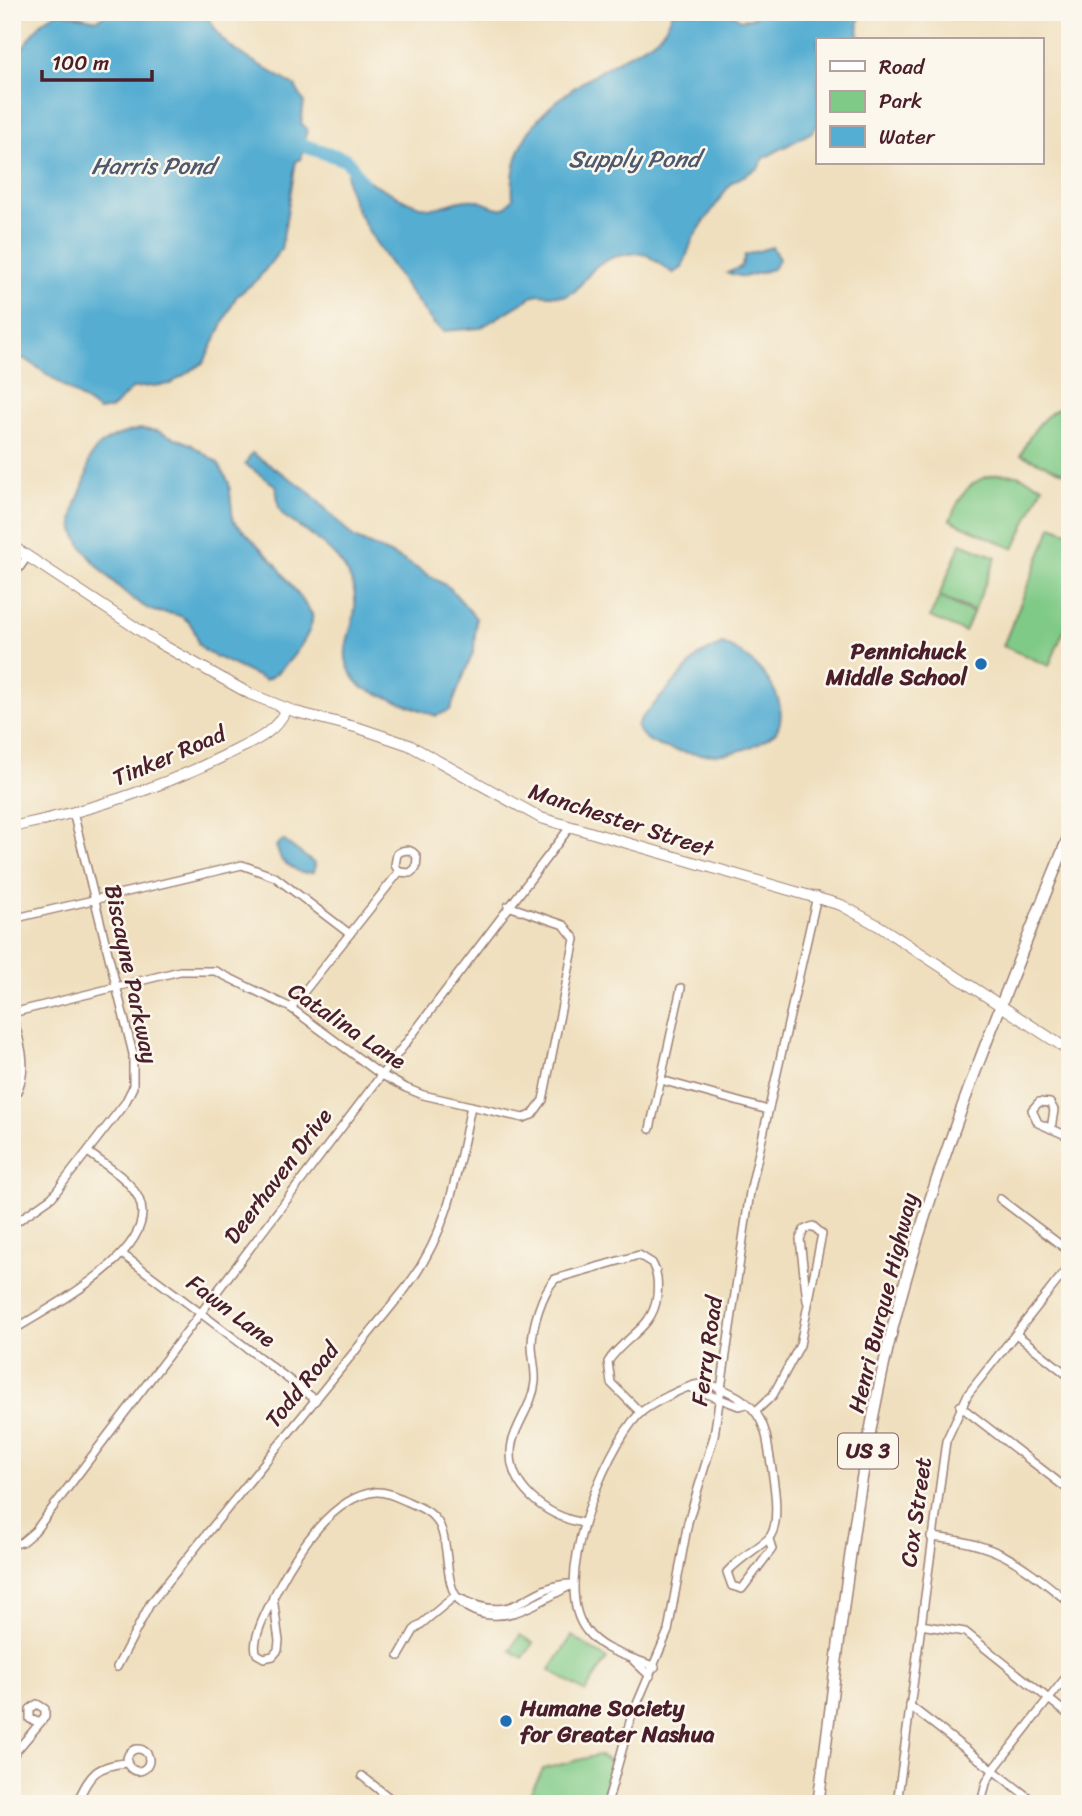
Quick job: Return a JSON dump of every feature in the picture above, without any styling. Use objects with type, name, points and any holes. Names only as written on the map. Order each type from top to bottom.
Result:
[{"type":"main road","name":"Henri Burque Highway","points":[[818,1804],[862,1486],[892,1331],[927,1207],[1000,1006],[1070,833]]},
{"type":"street","name":"Manchester Street","points":[[12,546],[203,670],[286,709],[400,741],[450,766],[520,809],[570,827],[707,868],[817,895],[879,926],[1070,1051]]},
{"type":"street","points":[[12,578],[27,556]]},
{"type":"street","name":"Tinker Road","points":[[12,827],[156,788],[257,740],[275,727],[286,709]]},
{"type":"street","name":"Biscayne Parkway","points":[[12,1225],[46,1202],[88,1152],[133,1087],[133,1054],[73,812]]},
{"type":"street","name":"Deerhaven Drive","points":[[13,1545],[35,1531],[199,1311],[570,827]]},
{"type":"street","points":[[12,919],[225,867],[251,866],[275,877],[350,934]]},
{"type":"street","points":[[291,1008],[399,872]]},
{"type":"street","name":"Ferry Road","points":[[607,1804],[631,1718],[655,1667],[668,1631],[688,1522],[714,1436],[750,1192],[817,895]]},
{"type":"street","name":"Catalina Lane","points":[[12,1014],[198,969],[232,977],[291,1008],[380,1074],[423,1095],[523,1118],[538,1108],[575,947],[571,931],[564,925],[508,906]]},
{"type":"street","points":[[650,1129],[681,988]]},
{"type":"street","points":[[12,1014],[24,1061],[23,1078],[12,1100]]},
{"type":"street","points":[[661,1080],[768,1110]]},
{"type":"street","name":"Todd Road","points":[[117,1667],[127,1642],[150,1604],[316,1400],[431,1252],[445,1220],[471,1106]]},
{"type":"street","points":[[1051,1129],[1070,1137]]},
{"type":"street","points":[[12,1331],[94,1278],[122,1254],[139,1228],[142,1210],[128,1182],[88,1152]]},
{"type":"street","points":[[1000,1199],[1070,1252]]},
{"type":"street","points":[[756,1411],[773,1395],[800,1345],[807,1301],[822,1245],[822,1234],[813,1226],[802,1232],[800,1239],[807,1301]]},
{"type":"street","name":"Fawn Lane","points":[[122,1254],[316,1400]]},
{"type":"street","points":[[583,1523],[563,1520],[540,1506],[517,1478],[511,1454],[516,1430],[535,1384],[534,1331],[550,1284],[563,1275],[639,1255],[652,1263],[658,1279],[653,1315],[643,1329],[621,1345],[608,1362],[607,1374],[611,1383],[641,1413]]},
{"type":"street","name":"Cox Street","points":[[897,1804],[943,1450],[960,1406],[1070,1265]]},
{"type":"street","points":[[1016,1334],[1070,1377]]},
{"type":"street","points":[[655,1667],[634,1661],[605,1647],[586,1631],[576,1608],[574,1584],[583,1523],[600,1480],[641,1413],[699,1384],[720,1387],[756,1411],[766,1430],[776,1497],[769,1539],[772,1549],[742,1589],[732,1587],[727,1572],[769,1539]]},
{"type":"street","points":[[691,1388],[739,1406],[747,1404]]},
{"type":"street","points":[[960,1406],[1070,1491]]},
{"type":"street","points":[[273,1597],[279,1646],[273,1656],[264,1658],[257,1654],[254,1643],[273,1597],[310,1534],[339,1510],[376,1492],[395,1496],[432,1516],[440,1528],[455,1596],[466,1607],[479,1613],[506,1614],[523,1611],[574,1584]]},
{"type":"street","points":[[931,1537],[971,1541],[1003,1553],[1070,1603]]},
{"type":"street","points":[[399,1656],[414,1630],[455,1596]]},
{"type":"street","points":[[920,1625],[965,1632],[1070,1716]]},
{"type":"street","points":[[634,1661],[650,1676]]},
{"type":"street","points":[[981,1804],[986,1783],[994,1769],[1070,1672]]},
{"type":"street","points":[[910,1706],[1037,1804]]},
{"type":"street","points":[[12,1756],[38,1722]]},
{"type":"street","points":[[76,1804],[95,1772],[104,1766],[126,1763]]},
{"type":"street","points":[[362,1776],[397,1804]]},
{"type":"green space","points":[[1070,402],[1070,475],[1021,455],[1040,423],[1053,411]]},
{"type":"green space","points":[[999,474],[1017,475],[1043,486],[1014,549],[950,520],[968,488],[981,479]]},
{"type":"green space","points":[[1052,526],[1070,533],[1070,616],[1049,666],[1003,646]]},
{"type":"green space","points":[[961,543],[996,557],[974,611],[939,596]]},
{"type":"green space","points":[[939,597],[973,613],[965,632],[930,617]]},
{"type":"green space","points":[[520,1635],[533,1643],[523,1658],[510,1650]]},
{"type":"green space","points":[[572,1636],[607,1659],[585,1692],[550,1670]]},
{"type":"green space","points":[[598,1755],[612,1762],[601,1804],[525,1804],[543,1769]]},
{"type":"water","name":"Harris Pond","points":[[58,12],[97,20],[109,12],[204,12],[222,39],[236,51],[295,86],[304,102],[301,123],[307,129],[301,159],[296,161],[281,249],[258,279],[236,297],[204,362],[170,384],[133,388],[111,409],[99,411],[27,360],[12,355],[12,62],[42,22]]},
{"type":"water","name":"Supply Pond","points":[[673,12],[729,12],[741,20],[754,17],[757,12],[856,12],[859,16],[858,38],[816,38],[816,127],[764,158],[758,168],[731,183],[693,238],[682,268],[673,273],[647,255],[636,253],[613,257],[596,266],[575,291],[566,296],[537,294],[480,328],[443,331],[434,324],[411,294],[365,225],[348,184],[348,171],[402,199],[424,207],[432,208],[469,200],[505,208],[513,198],[514,172],[520,149],[530,129],[562,97],[654,40]]},
{"type":"water","points":[[772,247],[779,259],[773,269],[744,277],[727,273],[741,267],[745,255]]},
{"type":"water","points":[[141,429],[157,431],[190,444],[218,463],[229,483],[233,520],[275,563],[312,614],[312,622],[296,652],[280,670],[265,680],[206,652],[198,644],[186,619],[175,614],[151,610],[131,597],[106,575],[78,538],[74,529],[74,513],[94,452],[107,440]]},
{"type":"water","points":[[252,453],[307,490],[354,538],[401,559],[450,588],[476,618],[474,650],[450,710],[436,716],[363,688],[352,674],[346,650],[354,613],[352,583],[341,562],[332,553],[284,516],[279,508],[276,486],[245,464]]},
{"type":"water","points":[[722,644],[746,657],[767,679],[775,692],[780,706],[776,732],[750,747],[709,755],[681,752],[646,739],[637,727],[639,721],[698,656]]},
{"type":"water","points":[[283,840],[315,864],[314,872],[301,873],[282,861],[276,846]]},
{"type":"waterway","points":[[286,146],[302,145],[347,160],[364,186]]},
{"type":"place","name":"Pennichuck Middle School","points":[[981,664]]},
{"type":"place","name":"Humane Society for Greater Nashua","points":[[506,1721]]}]
